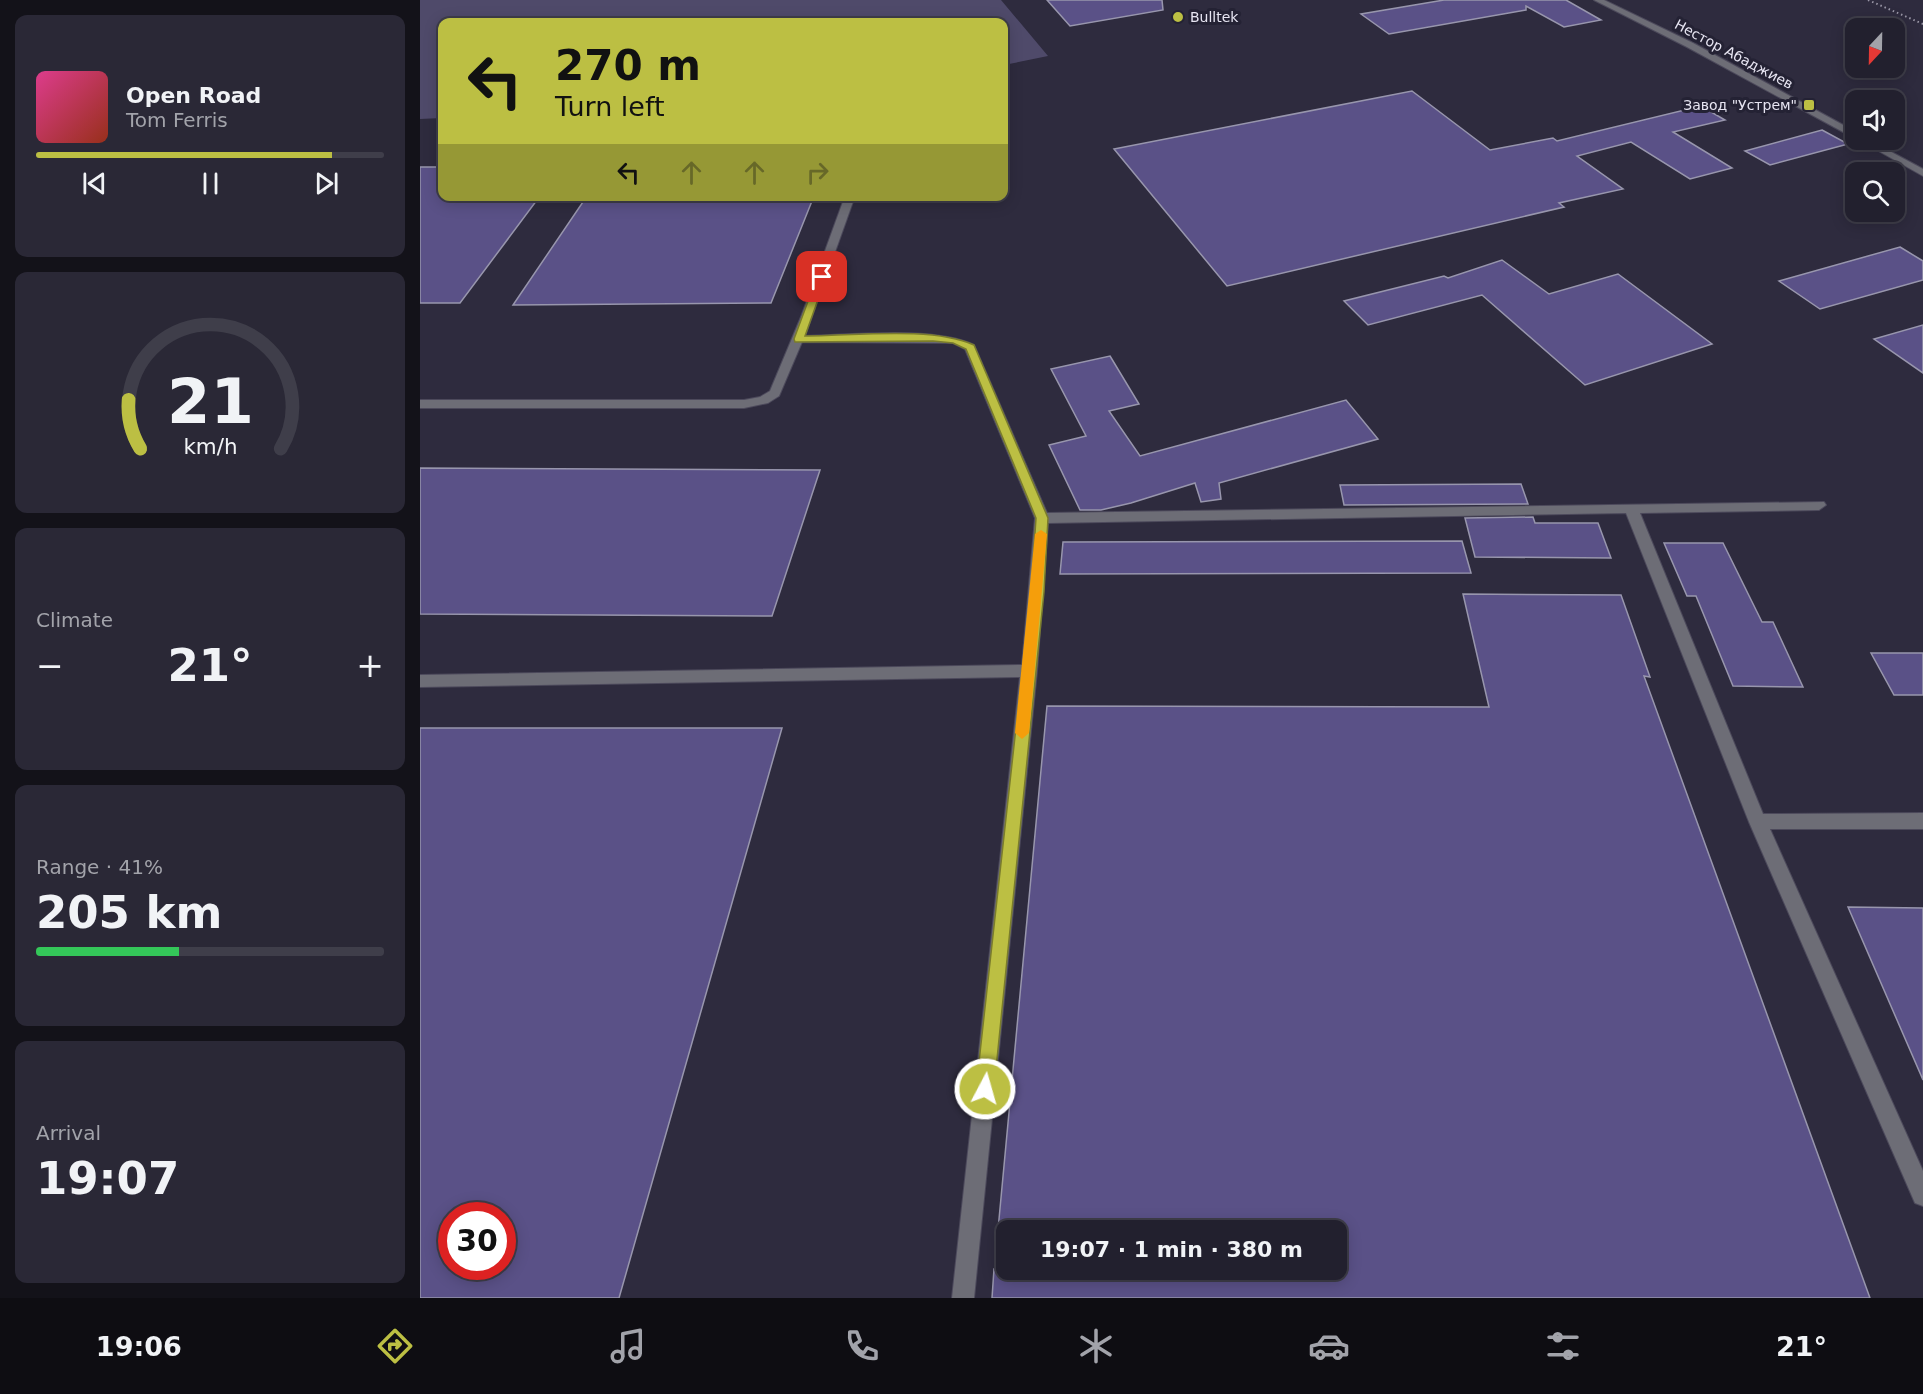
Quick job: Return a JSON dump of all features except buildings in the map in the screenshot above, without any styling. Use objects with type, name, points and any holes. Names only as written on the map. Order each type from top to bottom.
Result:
[{"type":"street","name":"Нестор Абаджиев","points":[[1598,0],[1690,45],[1845,129]]},
{"type":"street","points":[[1881,150],[1923,173]]},
{"type":"street","points":[[420,404],[744,404],[764,400],[775,393],[799,339],[848,201]]},
{"type":"street","points":[[799,339],[933,338],[955,340],[970,347],[1042,518],[1029,670],[963,1298]]},
{"type":"street","points":[[1042,518],[1632,510],[1819,505]]},
{"type":"street","points":[[1632,510],[1758,822],[1923,1195]]},
{"type":"street","points":[[420,681],[1029,670]]},
{"type":"street","points":[[1758,822],[1923,821]]},
{"type":"shaded area","points":[[420,0],[1001,0],[1048,56],[1008,64],[1008,18],[438,18],[438,118],[420,119]]},
{"type":"railway","points":[[1868,0],[1923,24]]},
{"type":"slow traffic","points":[[1022,733],[1041,534]]},
{"type":"place","name":"Bulltek","points":[[1178,17]]},
{"type":"place","name":"Завод \"Устрем\"","points":[[1809,105]]},
{"type":"route","points":[[822,277],[799,339],[933,338],[955,340],[970,347],[1042,518],[1037,592],[985,1089]]}]
